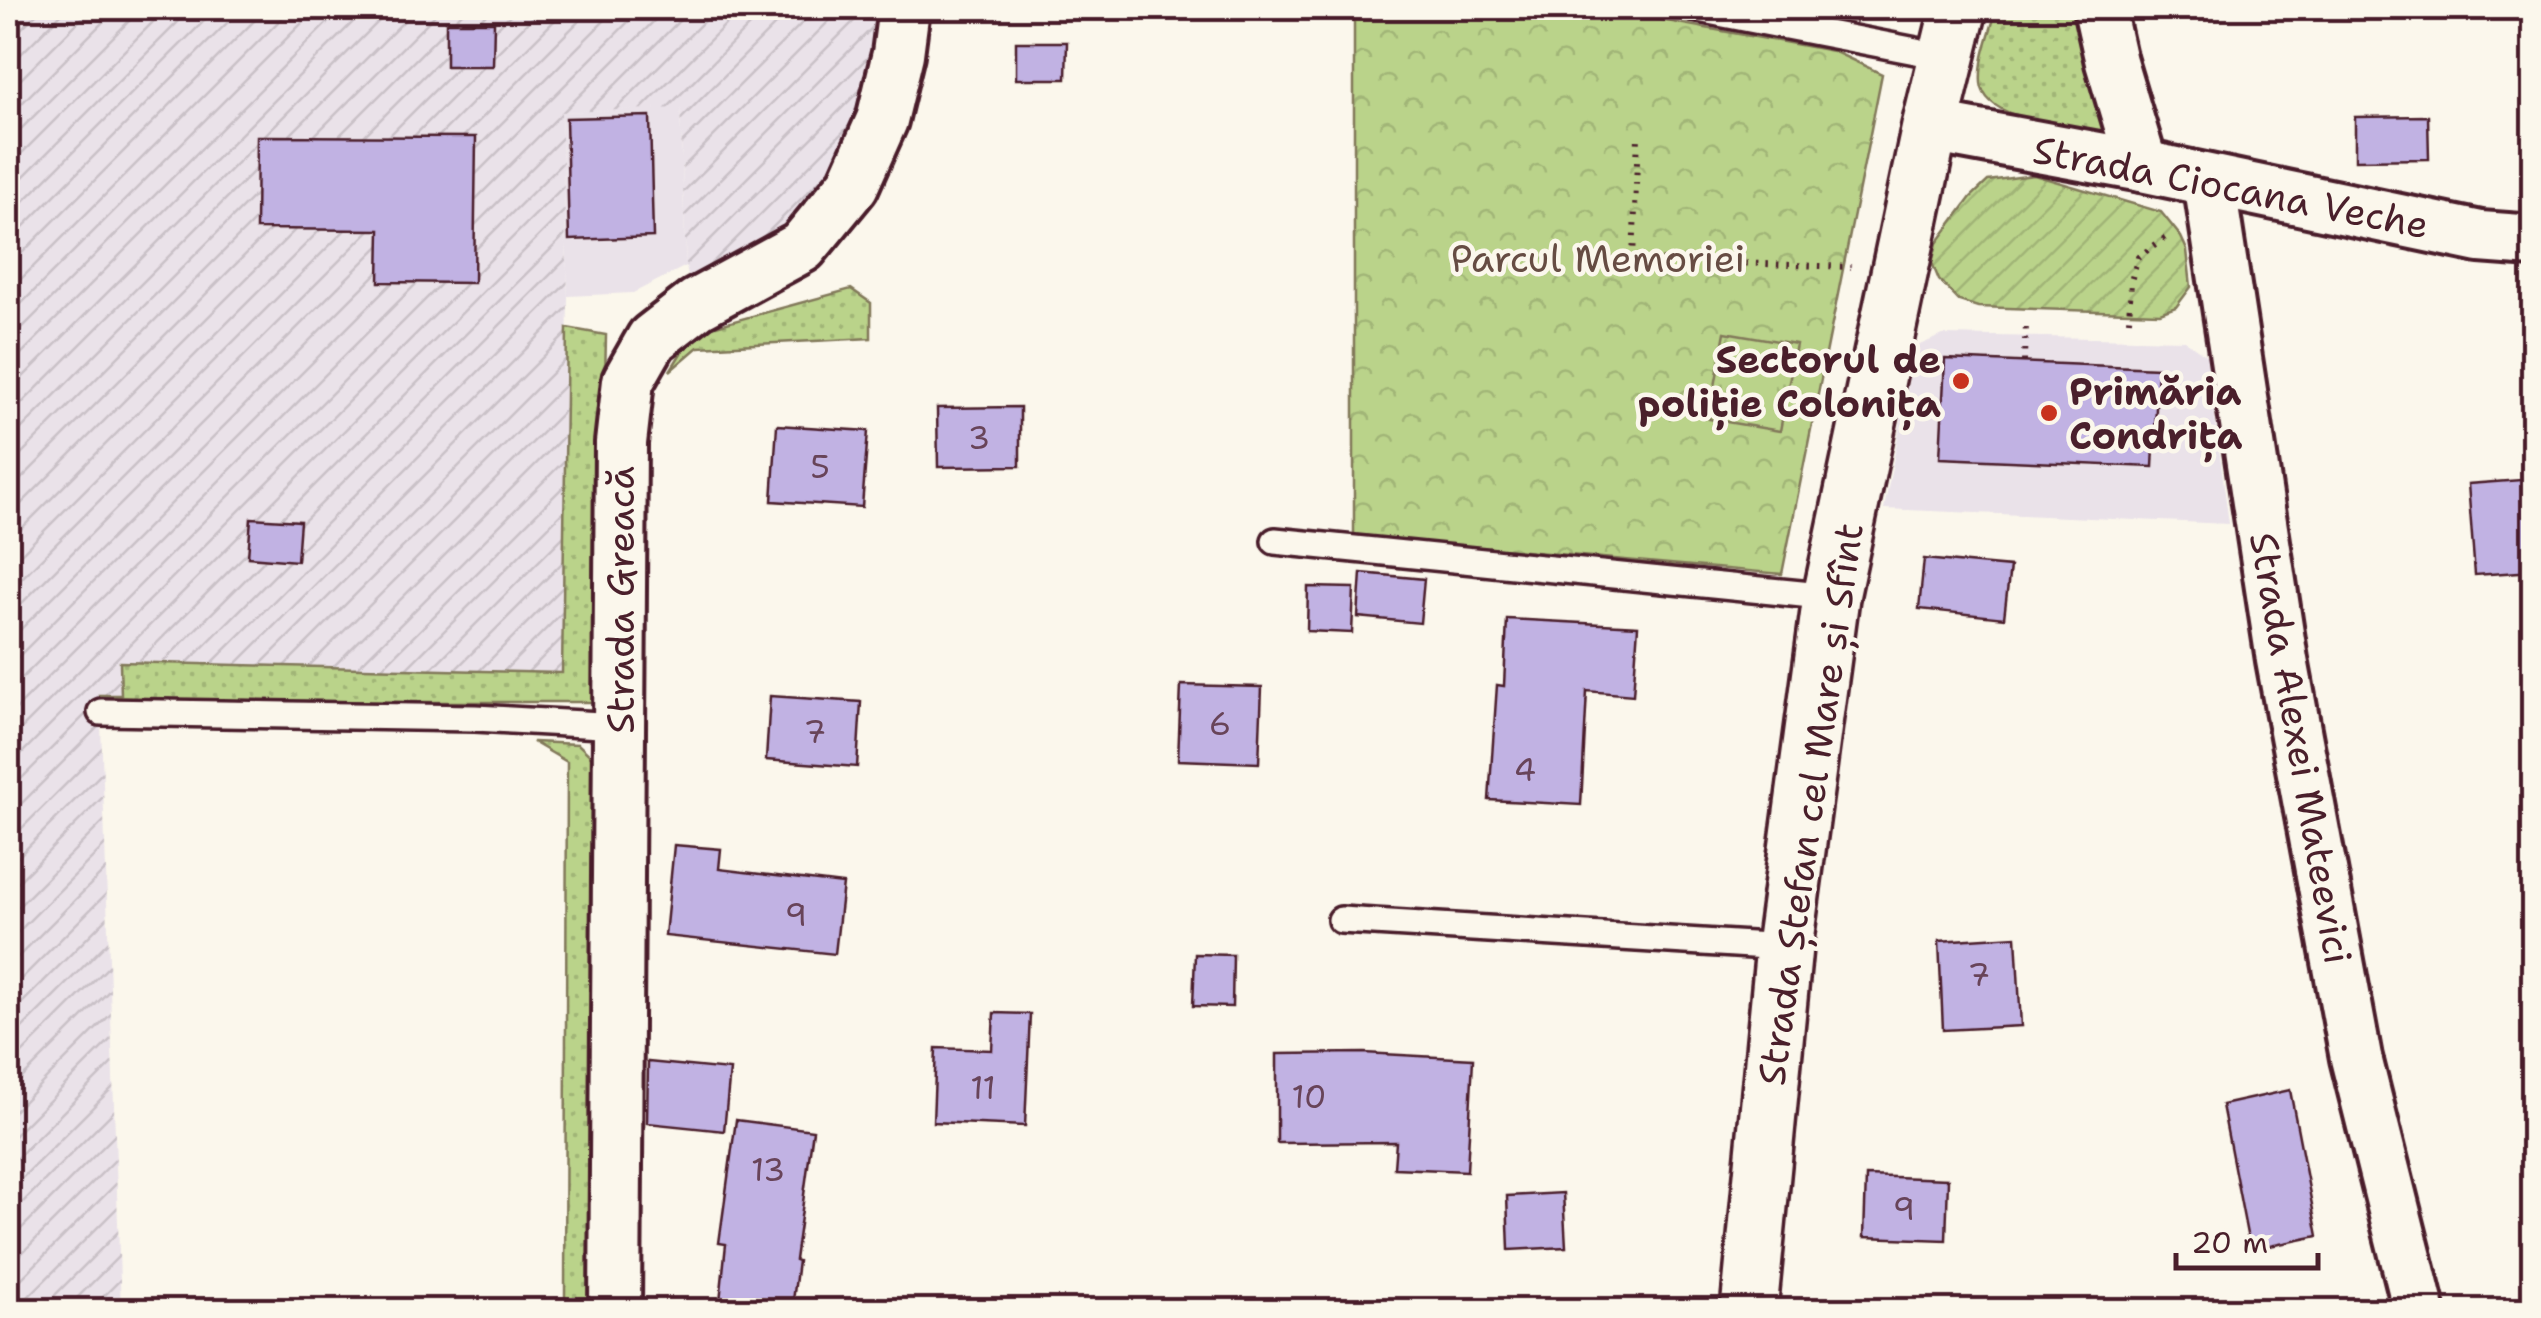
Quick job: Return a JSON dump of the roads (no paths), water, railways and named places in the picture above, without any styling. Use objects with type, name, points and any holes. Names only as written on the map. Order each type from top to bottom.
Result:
[{"type":"street","name":"Strada Greacă","points":[[614,1310],[621,443],[628,382],[652,339],[697,304],[802,247],[853,185],[882,120],[904,8]]},
{"type":"street","points":[[2098,8],[2142,166]]},
{"type":"street","name":"Strada Ștefan cel Mare și Sfînt","points":[[1749,1310],[1784,947],[1830,597],[1953,32]]},
{"type":"street","name":"Strada Ciocana Veche","points":[[1930,128],[2142,166],[2211,195],[2534,242]]},
{"type":"street","name":"Strada Alexei Mateevici","points":[[2211,195],[2282,660],[2356,1058],[2419,1310]]},
{"type":"lane","points":[[1693,8],[1953,32]]},
{"type":"lane","points":[[1276,540],[1830,597]]},
{"type":"lane","points":[[101,712],[474,718],[619,726]]},
{"type":"lane","points":[[1341,920],[1784,947]]},
{"type":"place","name":"Sectorul de poliție Colonița","points":[[1961,381]]},
{"type":"place","name":"Primăria Condrița","points":[[2049,413]]},
{"type":"park label","name":"Parcul Memoriei","points":[[1598,258]]}]
